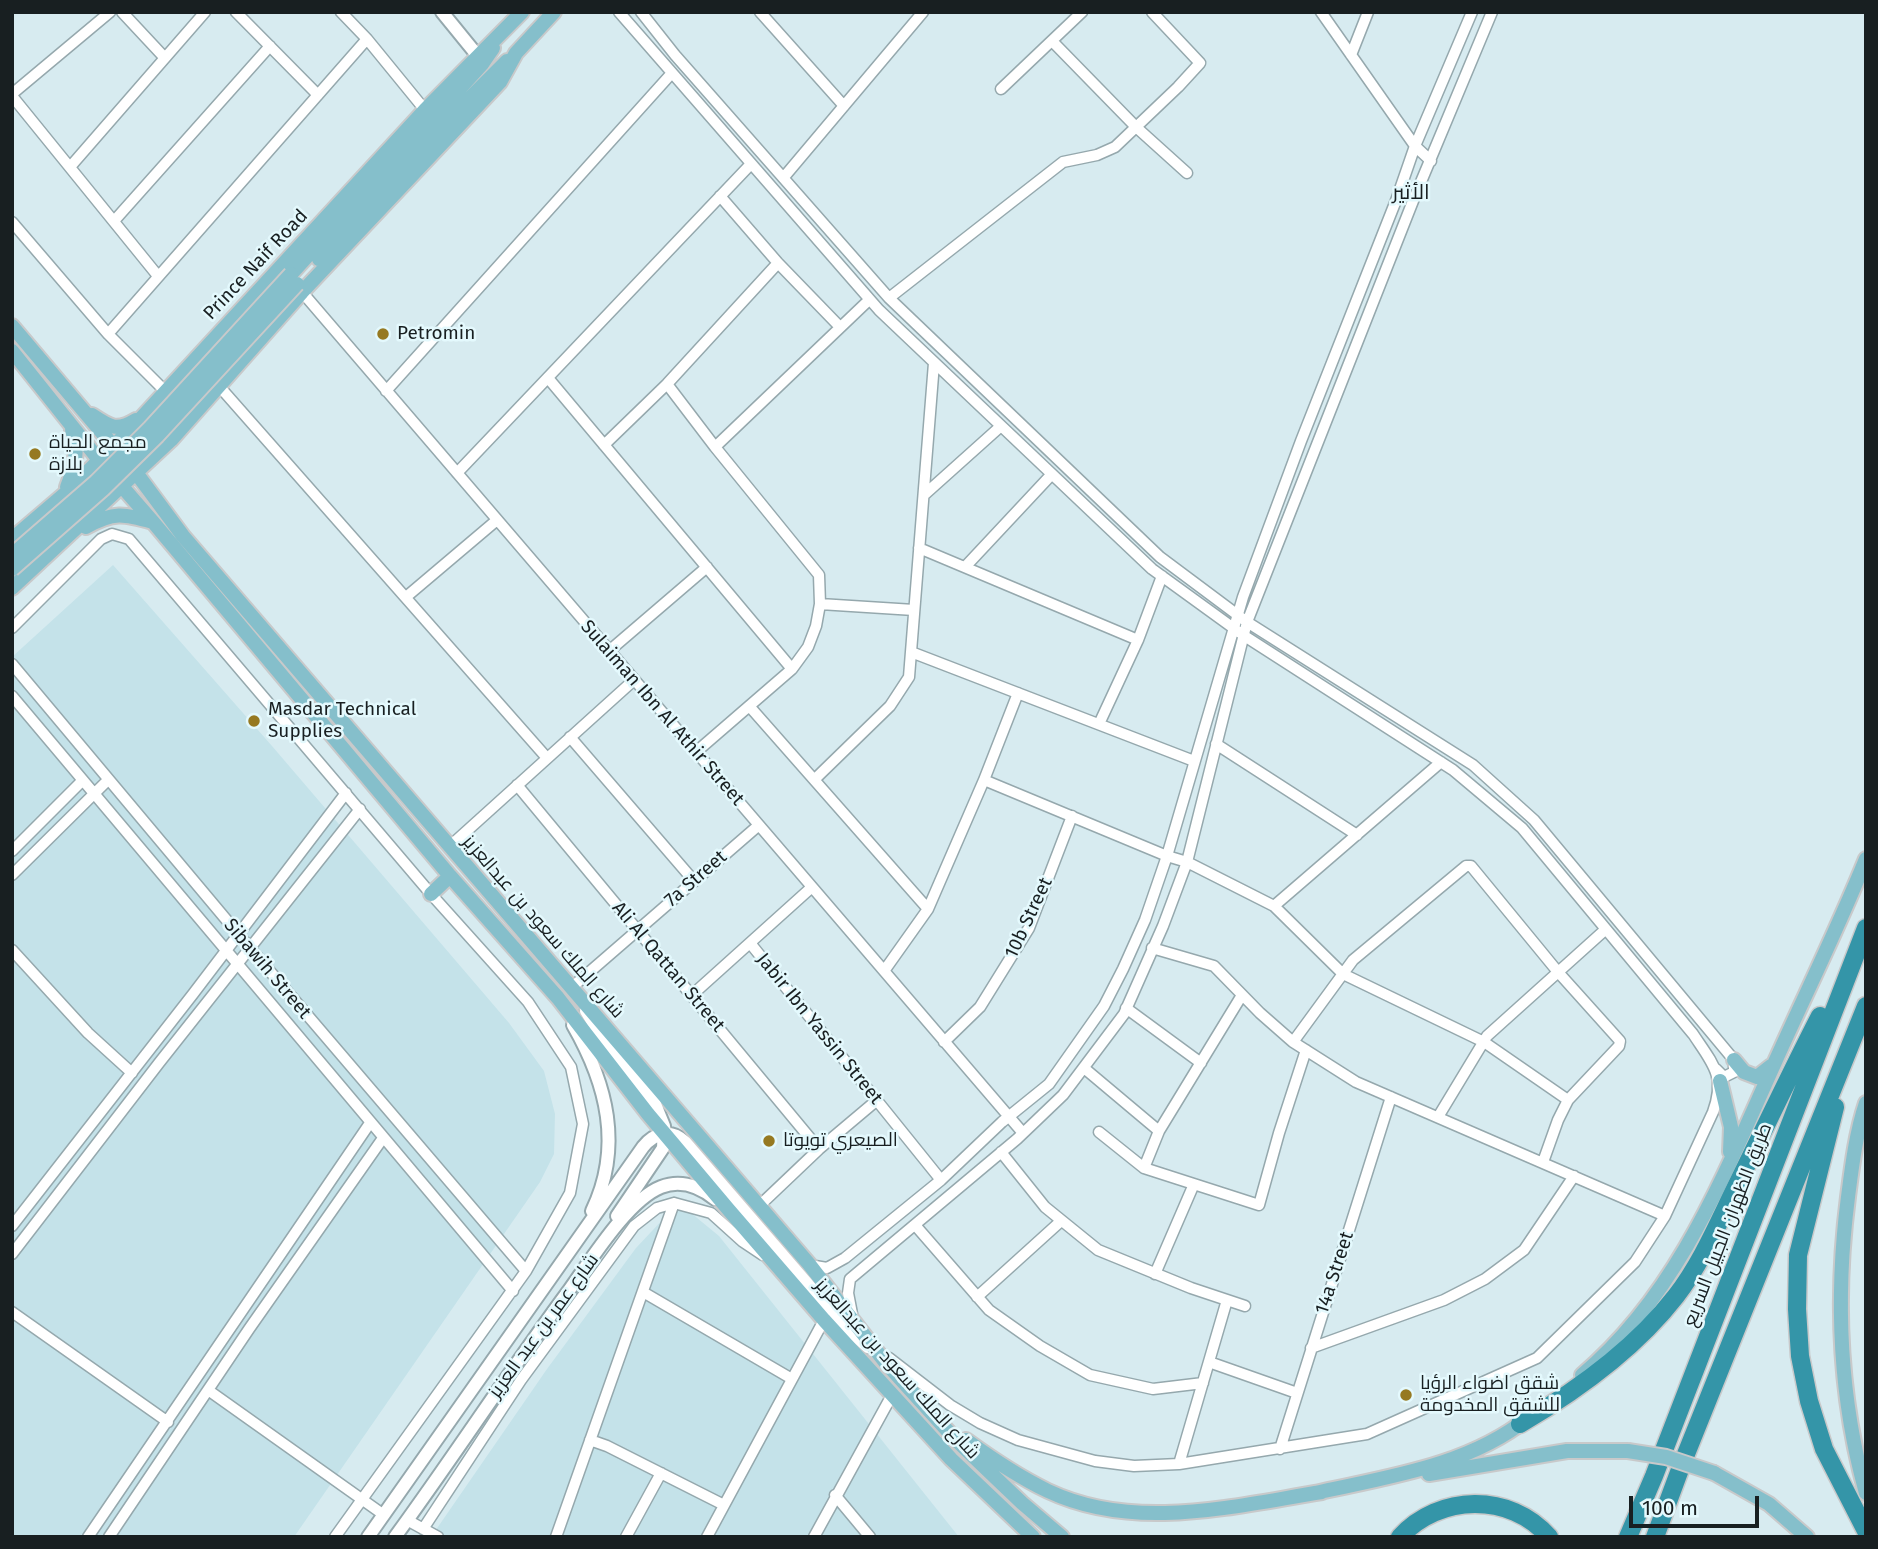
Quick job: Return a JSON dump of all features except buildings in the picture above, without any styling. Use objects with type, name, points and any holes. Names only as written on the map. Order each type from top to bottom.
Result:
[{"type":"highway","points":[[1520,1424],[1560,1401],[1625,1349],[1676,1296],[1693,1271],[1866,927]]},
{"type":"highway","name":"طريق الظهران الجبيل السريع","points":[[1628,1537],[1866,927]]},
{"type":"highway","points":[[1655,1537],[1866,1006]]},
{"type":"highway","points":[[1849,1050],[1798,1255],[1797,1309],[1800,1356],[1808,1401],[1824,1449],[1866,1531]]},
{"type":"highway","points":[[1400,1537],[1408,1528],[1440,1509],[1456,1504],[1480,1503],[1521,1514],[1549,1537]]},
{"type":"main road","points":[[442,12],[477,55]]},
{"type":"main road","name":"Prince Naif Road","points":[[12,539],[64,495],[114,447],[425,110],[522,12]]},
{"type":"main road","points":[[12,569],[103,489],[158,436],[442,126],[491,74],[516,54],[554,12]]},
{"type":"main road","points":[[12,588],[137,474],[219,386],[296,283],[482,64],[502,35]]},
{"type":"main road","points":[[12,555],[96,482],[296,283]]},
{"type":"main road","name":"شارع الملك سعود بن عبدالعزيز","points":[[12,326],[137,474],[183,536],[809,1264],[885,1362],[955,1439],[1062,1537]]},
{"type":"main road","name":"شارع الملك سعود بن عبدالعزيز","points":[[12,351],[99,460],[450,876],[558,998],[664,1134],[728,1209],[824,1320],[951,1459],[1033,1537]]},
{"type":"main road","points":[[78,405],[115,428],[124,427],[143,416]]},
{"type":"main road","points":[[64,495],[76,465],[77,444],[71,425]]},
{"type":"main road","points":[[171,440],[150,473],[149,481],[183,536]]},
{"type":"main road","points":[[64,540],[103,517],[115,514],[153,522]]},
{"type":"main road","points":[[1315,1493],[1416,1471],[1455,1458],[1520,1424],[1585,1373],[1656,1296],[1689,1242],[1726,1170],[1866,859]]},
{"type":"main road","points":[[431,894],[450,876]]},
{"type":"main road","points":[[571,988],[603,1038],[655,1104],[662,1117],[664,1134],[661,1152],[625,1202],[596,1253]]},
{"type":"main road","points":[[558,998],[602,1084],[607,1119],[607,1155],[603,1181],[578,1240]]},
{"type":"main road","points":[[1734,1060],[1744,1072],[1757,1077],[1774,1063]]},
{"type":"main road","points":[[1718,1075],[1731,1127],[1731,1146],[1726,1170]]},
{"type":"main road","points":[[1866,1103],[1841,1249],[1840,1315],[1844,1388],[1857,1461],[1866,1493]]},
{"type":"main road","points":[[368,1537],[643,1147],[654,1136],[679,1136],[841,1323],[885,1362]]},
{"type":"main road","name":"شارع عمر بن عبد العزيز","points":[[395,1537],[596,1253],[631,1209],[651,1192],[672,1184],[703,1190],[728,1209]]},
{"type":"main road","points":[[912,1390],[964,1438],[993,1459],[1050,1492],[1086,1505],[1168,1514],[1206,1511],[1567,1451],[1628,1451],[1666,1457],[1714,1473],[1769,1504],[1807,1537]]},
{"type":"main road","points":[[951,1459],[1017,1537]]},
{"type":"street","points":[[110,12],[12,95],[158,276]]},
{"type":"street","points":[[122,12],[164,57]]},
{"type":"street","points":[[70,167],[205,12]]},
{"type":"street","points":[[236,12],[318,95]]},
{"type":"street","points":[[341,12],[367,39],[425,110]]},
{"type":"street","points":[[619,12],[869,300],[1162,576],[1243,635],[1441,762],[1522,828],[1693,1034],[1718,1075],[1718,1097],[1713,1112],[1665,1216],[1635,1262],[1537,1358],[1367,1434],[1179,1464],[1134,1466],[1095,1461],[1018,1440],[950,1405],[912,1378],[865,1334]]},
{"type":"street","points":[[641,12],[675,55],[889,298],[1160,557],[1247,622],[1473,765],[1534,820],[1734,1060],[1736,1070],[1728,1077],[1718,1075]]},
{"type":"street","points":[[760,12],[844,106]]},
{"type":"street","points":[[784,177],[923,12]]},
{"type":"street","points":[[1001,89],[1082,12]]},
{"type":"street","points":[[889,298],[1063,162],[1097,155],[1115,147],[1200,63],[1152,12]]},
{"type":"street","points":[[1321,12],[1415,146],[1431,161]]},
{"type":"street","points":[[1351,55],[1368,12]]},
{"type":"street","points":[[809,1264],[827,1268],[845,1258],[940,1180],[1049,1084],[1104,1006],[1145,920],[1167,856],[1237,614],[1306,428],[1398,198],[1415,146],[1472,12]]},
{"type":"street","points":[[853,1319],[848,1285],[857,1272],[1001,1152],[1063,1095],[1126,1008],[1187,862],[1247,622],[1287,516],[1492,12]]},
{"type":"street","points":[[108,334],[367,39]]},
{"type":"street","points":[[1052,41],[1136,127],[1187,173]]},
{"type":"street","points":[[114,221],[270,46]]},
{"type":"street","points":[[653,50],[662,47],[675,55]]},
{"type":"street","points":[[386,390],[671,74]]},
{"type":"street","points":[[457,473],[750,165]]},
{"type":"street","points":[[720,196],[778,263],[840,327]]},
{"type":"street","points":[[12,222],[108,334],[165,391]]},
{"type":"street","points":[[604,445],[667,384],[778,263]]},
{"type":"street","name":"Sulaiman Ibn Al Athir Street","points":[[296,283],[1023,1133]]},
{"type":"street","points":[[715,447],[869,300]]},
{"type":"street","points":[[815,779],[890,706],[909,677],[934,363]]},
{"type":"street","points":[[548,378],[792,669]]},
{"type":"street","points":[[667,384],[819,575],[820,604],[808,647],[792,669],[696,752]]},
{"type":"street","points":[[219,386],[547,758]]},
{"type":"street","points":[[924,495],[1002,426]]},
{"type":"street","points":[[965,567],[1052,474]]},
{"type":"street","points":[[406,597],[497,520]]},
{"type":"street","points":[[12,628],[102,540],[112,534],[129,539],[431,894],[528,1002],[570,1067],[583,1124],[570,1194],[513,1291],[335,1537]]},
{"type":"street","points":[[919,548],[1138,640]]},
{"type":"street","points":[[609,651],[707,566]]},
{"type":"street","points":[[1099,724],[1138,640],[1162,576]]},
{"type":"street","points":[[820,604],[914,610]]},
{"type":"street","points":[[911,652],[1194,761]]},
{"type":"street","name":"Sibawih Street","points":[[12,664],[238,935],[526,1271]]},
{"type":"street","points":[[449,847],[634,680]]},
{"type":"street","points":[[884,971],[928,909],[1018,693]]},
{"type":"street","name":"Sibawih Street","points":[[12,696],[513,1291]]},
{"type":"street","points":[[750,707],[928,909]]},
{"type":"street","points":[[570,737],[694,881]]},
{"type":"street","points":[[1216,744],[1357,835]]},
{"type":"street","points":[[1274,906],[1441,762]]},
{"type":"street","points":[[12,875],[108,780]]},
{"type":"street","points":[[984,780],[1187,862],[1274,906],[1343,974],[1484,1042],[1568,1100]]},
{"type":"street","points":[[12,851],[82,781]]},
{"type":"street","name":"Ali Al Qattan Street","points":[[517,785],[820,1149]]},
{"type":"street","points":[[14,1219],[132,1073],[346,793]]},
{"type":"street","points":[[12,1254],[360,809]]},
{"type":"street","name":"10b Street","points":[[944,1041],[980,1007],[1029,928],[1072,817]]},
{"type":"street","name":"7a Street","points":[[571,988],[758,825]]},
{"type":"street","points":[[1293,1042],[1353,960],[1466,866],[1475,868],[1558,972],[1620,1041],[1619,1046],[1568,1100],[1543,1163]]},
{"type":"street","points":[[169,884],[184,870]]},
{"type":"street","points":[[692,995],[812,887]]},
{"type":"street","points":[[1438,1117],[1484,1042],[1606,929]]},
{"type":"street","name":"Jabir Ibn Yassin Street","points":[[750,943],[940,1180]]},
{"type":"street","points":[[1152,948],[1214,966],[1293,1042],[1356,1082],[1665,1216]]},
{"type":"street","points":[[12,950],[88,1032],[132,1073]]},
{"type":"street","points":[[1144,1168],[1159,1131],[1242,995]]},
{"type":"street","points":[[1126,1008],[1201,1063]]},
{"type":"street","points":[[1099,1132],[1144,1168],[1259,1205],[1306,1050]]},
{"type":"street","points":[[1084,1068],[1159,1131]]},
{"type":"street","name":"14a Street","points":[[1280,1448],[1391,1097]]},
{"type":"street","points":[[760,1206],[876,1101]]},
{"type":"street","points":[[88,1537],[370,1123]]},
{"type":"street","points":[[357,1142],[383,1138]]},
{"type":"street","points":[[109,1537],[383,1138]]},
{"type":"street","points":[[1001,1152],[1045,1207],[1098,1250],[1245,1306]]},
{"type":"street","points":[[1311,1348],[1444,1300],[1485,1279],[1524,1250],[1574,1176]]},
{"type":"street","points":[[1155,1273],[1194,1184]]},
{"type":"street","points":[[556,1537],[674,1203]]},
{"type":"street","points":[[423,1529],[521,1380],[634,1226],[657,1208],[674,1203],[711,1213],[742,1241],[777,1265]]},
{"type":"street","points":[[977,1297],[1061,1221]]},
{"type":"street","points":[[915,1225],[989,1310],[1040,1346],[1090,1375],[1153,1389],[1203,1382]]},
{"type":"street","points":[[845,1258],[843,1262],[846,1269],[852,1273],[857,1272]]},
{"type":"street","points":[[643,1292],[792,1379]]},
{"type":"street","points":[[1179,1464],[1227,1300]]},
{"type":"street","points":[[12,1312],[168,1422]]},
{"type":"street","points":[[707,1537],[824,1320]]},
{"type":"street","points":[[1209,1362],[1297,1393]]},
{"type":"street","points":[[208,1390],[384,1515]]},
{"type":"street","points":[[814,1537],[892,1395]]},
{"type":"street","points":[[481,1415],[484,1437]]},
{"type":"street","points":[[590,1440],[724,1505]]},
{"type":"street","points":[[625,1537],[661,1473]]},
{"type":"street","points":[[835,1495],[870,1537]]},
{"type":"street","points":[[407,1520],[438,1537]]},
{"type":"shaded area","points":[[113,565],[509,1023],[544,1071],[555,1114],[554,1154],[540,1182],[294,1537],[12,1537],[12,657]]},
{"type":"shaded area","points":[[678,1210],[691,1213],[719,1236],[959,1537],[431,1537],[547,1369],[636,1248],[667,1215]]},
{"type":"place","name":"Petromin","points":[[383,334]]},
{"type":"place","name":"مجمع الحياة بلازة","points":[[35,454]]},
{"type":"place","name":"Masdar Technical Supplies","points":[[254,721]]},
{"type":"place","name":"الصيعري تويوتا","points":[[769,1141]]},
{"type":"place","name":"شقق اضواء الرؤيا للشقق المخدومة","points":[[1406,1395]]},
{"type":"district","name":"الأثير","points":[[1411,193]]}]
